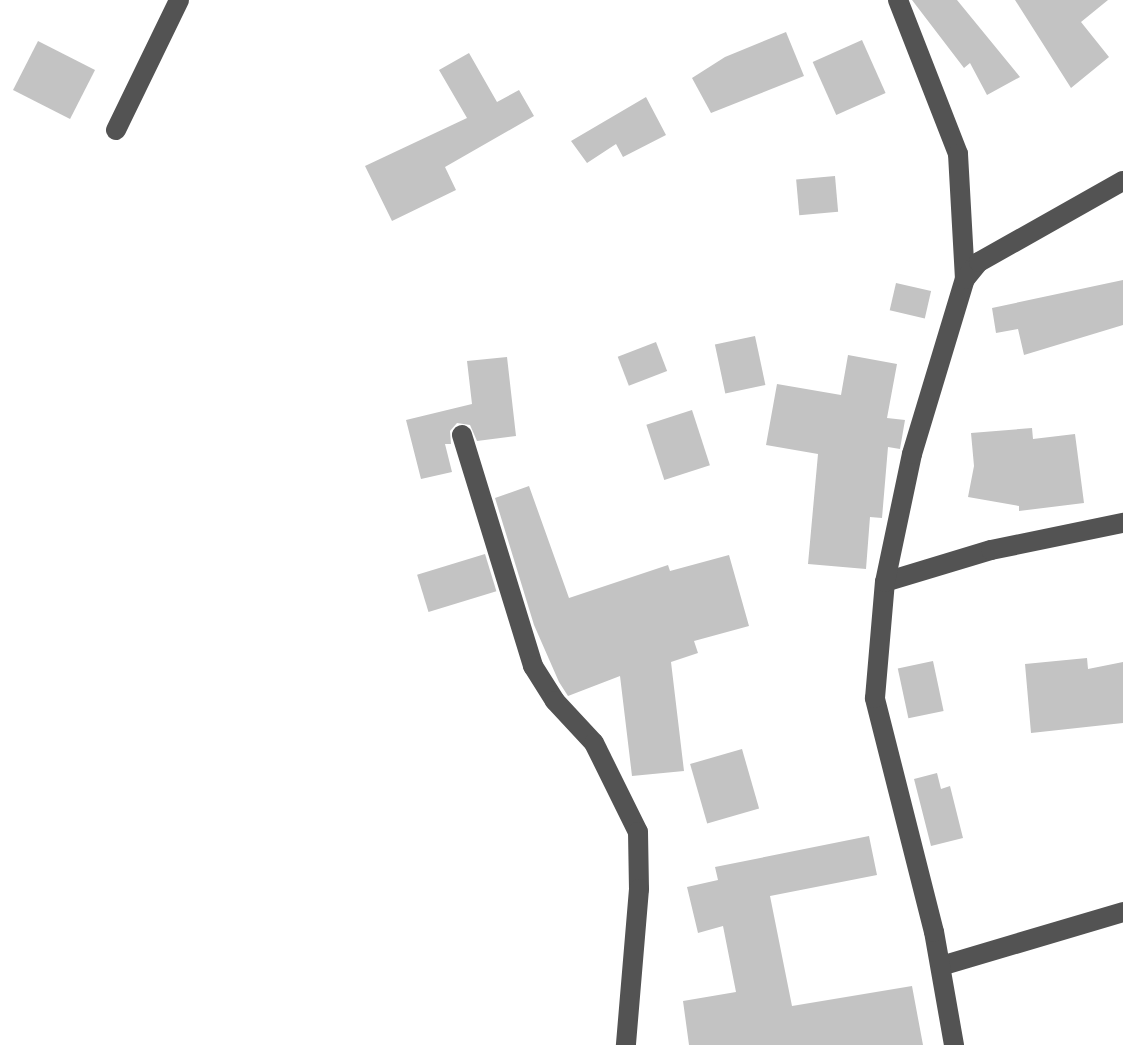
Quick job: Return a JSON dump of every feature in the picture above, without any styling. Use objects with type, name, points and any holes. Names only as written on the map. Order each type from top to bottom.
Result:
[{"type":"street","points":[[116,130],[179,0]]},
{"type":"street","points":[[898,0],[958,154],[965,279],[912,454],[885,582],[875,698],[941,966],[954,1045]]},
{"type":"street","points":[[965,279],[979,262],[1123,181]]},
{"type":"street","points":[[462,435],[533,666],[555,701],[594,743],[638,832],[626,1045]]},
{"type":"street","points":[[885,582],[991,550],[1123,523]]},
{"type":"street","points":[[941,966],[1123,912]]},
{"type":"building","points":[[912,0],[957,0],[1020,77],[987,95],[970,63],[964,68]]},
{"type":"building","points":[[1015,0],[1108,0],[1081,22],[1109,57],[1071,88]]},
{"type":"building","points":[[786,32],[804,76],[711,113],[692,78],[725,57]]},
{"type":"building","points":[[862,40],[886,93],[836,115],[813,62]]},
{"type":"building","points":[[38,41],[95,70],[70,119],[13,90]]},
{"type":"building","points":[[469,53],[497,102],[519,90],[534,116],[445,167],[456,190],[392,221],[365,166],[467,118],[439,70]]},
{"type":"building","points":[[646,97],[666,135],[623,157],[616,144],[587,163],[571,141]]},
{"type":"building","points":[[835,176],[838,212],[799,215],[796,179]]},
{"type":"building","points":[[1123,280],[1123,325],[1024,355],[1018,329],[996,333],[992,308]]},
{"type":"building","points":[[896,283],[931,291],[925,318],[890,310]]},
{"type":"building","points":[[755,336],[765,385],[725,393],[715,345]]},
{"type":"building","points":[[656,342],[667,371],[629,386],[618,357]]},
{"type":"building","points":[[848,355],[897,364],[887,418],[905,420],[900,449],[888,447],[882,518],[870,517],[866,569],[808,564],[818,454],[766,445],[777,384],[841,395]]},
{"type":"building","points":[[507,357],[516,436],[477,441],[470,425],[457,423],[450,431],[451,444],[445,444],[452,472],[421,479],[406,420],[472,404],[467,361]]},
{"type":"building","points":[[692,410],[710,465],[664,480],[646,425]]},
{"type":"building","points":[[1032,428],[1033,439],[1075,434],[1084,503],[1019,511],[1019,506],[968,497],[974,466],[971,433]]},
{"type":"building","points":[[529,486],[569,598],[668,565],[670,571],[729,555],[749,626],[694,641],[698,653],[671,662],[684,771],[632,776],[620,676],[568,696],[559,682],[534,625],[495,498]]},
{"type":"building","points":[[485,554],[496,591],[429,612],[417,575]]},
{"type":"building","points":[[1087,658],[1088,669],[1123,662],[1123,723],[1031,733],[1025,664]]},
{"type":"building","points":[[933,661],[944,711],[908,718],[898,668]]},
{"type":"building","points":[[742,749],[759,809],[707,823],[690,764]]},
{"type":"building","points":[[937,773],[941,789],[950,786],[963,838],[931,846],[914,779]]},
{"type":"building","points":[[869,836],[877,875],[770,896],[792,1006],[912,986],[923,1045],[689,1045],[683,1001],[736,992],[723,926],[698,933],[687,887],[718,880],[715,867]]}]
